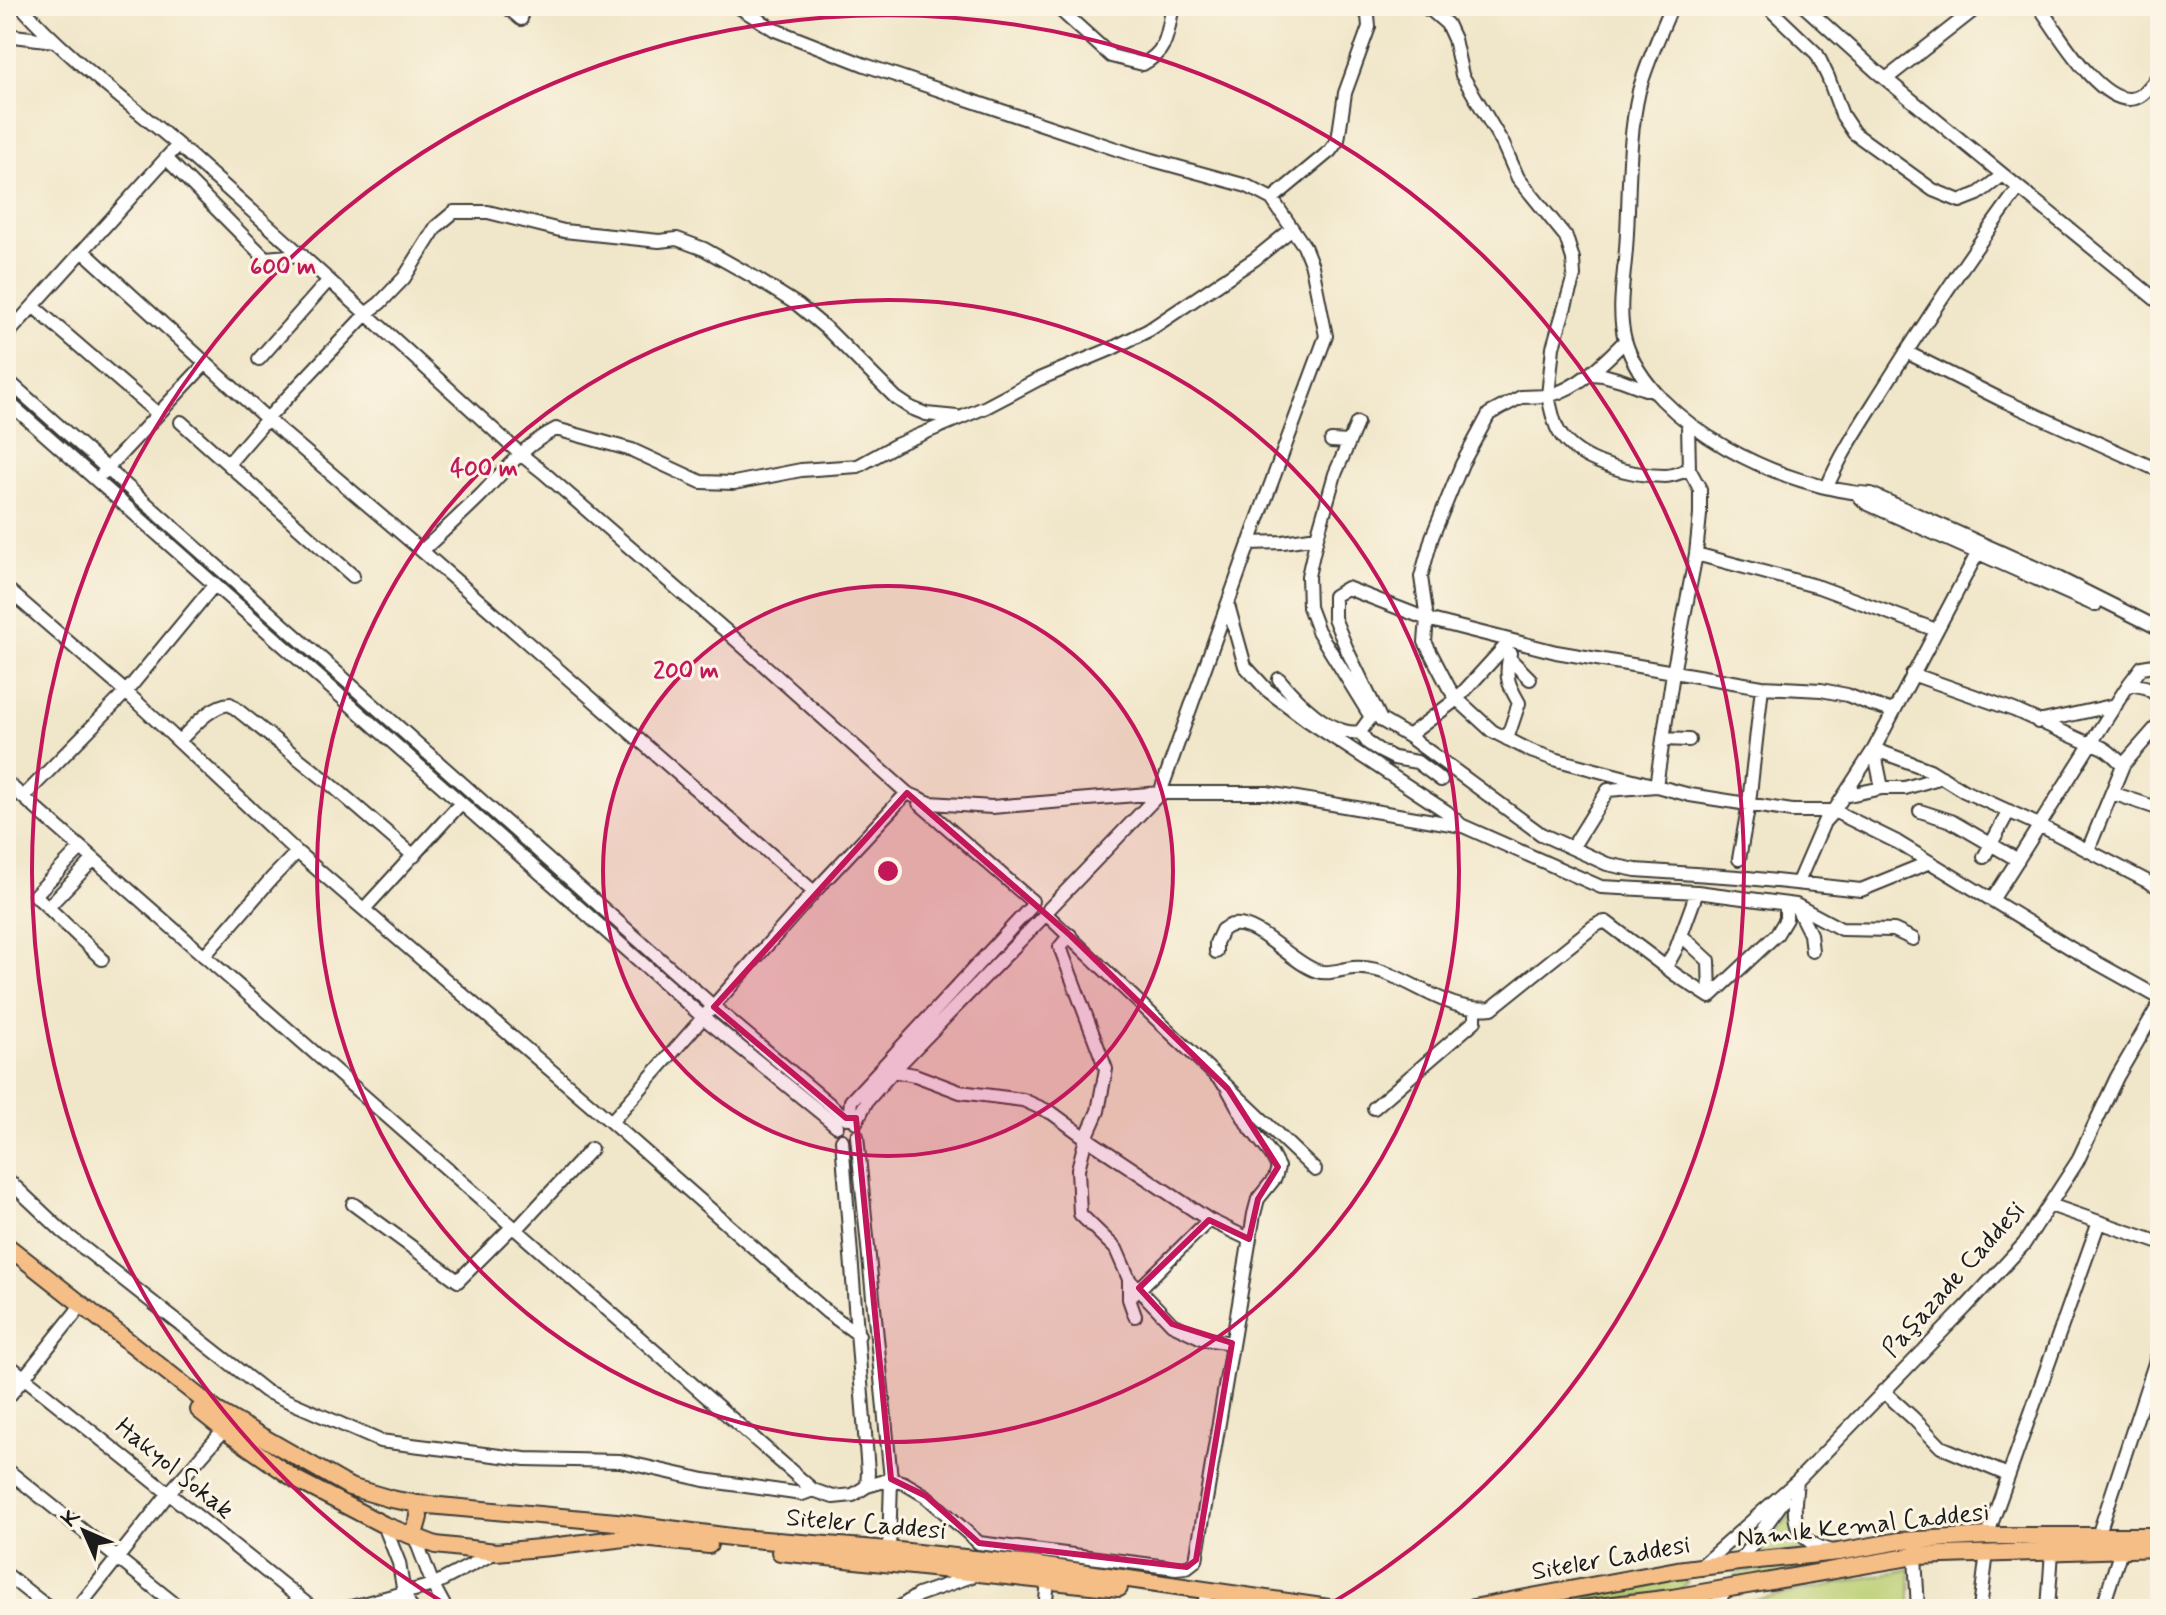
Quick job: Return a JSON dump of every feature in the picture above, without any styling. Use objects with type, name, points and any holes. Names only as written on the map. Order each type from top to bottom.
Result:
[{"type":"main road","points":[[6,1245],[78,1308]]},
{"type":"main road","points":[[6,1258],[78,1308]]},
{"type":"main road","name":"Siteler Caddesi","points":[[78,1308],[224,1430],[295,1479],[384,1525],[436,1545],[496,1552],[633,1537],[1292,1609]]},
{"type":"main road","name":"Siteler Caddesi","points":[[78,1308],[217,1411],[340,1482],[391,1499],[739,1538],[1032,1565],[1208,1600],[1336,1609]]},
{"type":"main road","points":[[384,1525],[386,1506],[391,1499]]},
{"type":"main road","points":[[414,1535],[419,1517],[418,1504]]},
{"type":"main road","name":"Namık Kemal Caddesi","points":[[1718,1589],[1987,1544],[2098,1536],[2160,1536]]},
{"type":"main road","name":"Namık Kemal Caddesi","points":[[1708,1566],[1838,1552],[1900,1541],[1987,1544],[2052,1551],[2160,1548]]},
{"type":"main road","points":[[1718,1589],[1739,1562]]},
{"type":"main road","points":[[1688,1601],[1708,1566]]},
{"type":"main road","name":"Siteler Caddesi","points":[[1468,1609],[1708,1566]]},
{"type":"main road","name":"Siteler Caddesi","points":[[1582,1609],[1688,1601],[1718,1589]]},
{"type":"street","points":[[21,6],[54,41],[178,145],[519,453],[715,621],[1031,905]]},
{"type":"street","points":[[506,6],[521,19]]},
{"type":"street","points":[[737,6],[775,30],[865,65],[1131,154],[1247,186],[1272,199],[1304,246],[1312,266],[1326,336],[1160,793],[836,1133],[842,1140],[859,1335],[867,1486]]},
{"type":"street","points":[[1056,6],[1111,56],[1143,64],[1158,56],[1166,39],[1173,6]]},
{"type":"street","points":[[1272,199],[1330,151],[1338,140],[1345,93],[1369,27],[1368,15],[1359,6]]},
{"type":"street","points":[[1422,6],[1447,24],[1454,39],[1462,75],[1503,144],[1518,178],[1566,237],[1573,259],[1574,276],[1553,347],[1548,396],[1558,431],[1570,446],[1590,460],[1633,472],[1668,476],[1689,469]]},
{"type":"street","points":[[1672,6],[1645,72],[1635,113],[1621,307],[1625,341],[1651,389],[1688,424],[1769,469],[1827,487],[1871,494],[2007,554],[2160,629]]},
{"type":"street","points":[[1804,6],[1886,79],[2160,303]]},
{"type":"street","points":[[1886,79],[1979,6]]},
{"type":"street","points":[[2039,6],[2082,66],[2106,90],[2118,97],[2138,97],[2160,74]]},
{"type":"street","points":[[1773,12],[1817,54],[1842,115],[1854,133],[1933,190],[1960,201],[1978,194],[2003,175]]},
{"type":"street","points":[[6,35],[54,41]]},
{"type":"street","points":[[6,336],[178,145]]},
{"type":"street","points":[[166,158],[265,258],[302,255]]},
{"type":"street","points":[[1827,487],[1846,449],[1906,352],[1971,253],[2019,188]]},
{"type":"street","points":[[229,463],[367,313],[404,278],[436,227],[454,212],[488,212],[564,231],[659,241],[677,239],[704,249],[798,305],[828,330],[896,398],[911,408],[926,414],[961,418]]},
{"type":"street","points":[[422,551],[483,493],[519,453],[556,429],[632,450],[701,482],[734,483],[801,470],[858,466],[896,445],[986,407],[1039,379],[1149,330],[1255,259],[1292,229]]},
{"type":"street","points":[[83,251],[267,419],[814,892]]},
{"type":"street","points":[[259,359],[329,280]]},
{"type":"street","points":[[33,306],[158,414]]},
{"type":"street","points":[[1625,341],[1591,374],[1560,393],[1521,397],[1489,414],[1462,464],[1432,537],[1421,577],[1427,619],[1425,642],[1457,699],[1492,731],[1554,759],[1690,795],[1792,811],[1834,811],[1897,842],[2160,1000]]},
{"type":"street","points":[[1906,352],[2000,399],[2160,471]]},
{"type":"street","points":[[98,480],[205,364]]},
{"type":"street","points":[[1591,374],[1651,389]]},
{"type":"street","points":[[6,379],[714,1007],[847,1121]]},
{"type":"street","points":[[6,400],[704,1018],[859,1129],[857,1136],[891,1479],[889,1550]]},
{"type":"street","points":[[181,422],[353,576]]},
{"type":"street","points":[[1279,679],[1299,703],[1349,734],[1360,732],[1371,717],[1318,631],[1309,607],[1308,576],[1317,537],[1335,474],[1357,423]]},
{"type":"street","points":[[1656,786],[1700,515],[1700,489],[1689,469],[1688,424]]},
{"type":"street","points":[[1331,441],[1349,442]]},
{"type":"street","points":[[1856,493],[1866,503],[2090,602],[2160,639]]},
{"type":"street","points":[[1249,543],[1317,537]]},
{"type":"street","points":[[1798,882],[1824,822],[1874,749],[1978,552]]},
{"type":"street","points":[[1696,554],[1819,587],[1936,630]]},
{"type":"street","points":[[23,797],[126,692],[215,584]]},
{"type":"street","points":[[6,588],[126,692],[297,852],[827,1312],[859,1335]]},
{"type":"street","points":[[1893,711],[1847,695],[1821,690],[1762,687],[1673,673],[1510,641],[1427,619],[1347,588],[1334,596],[1334,618],[1381,720],[1408,736],[1541,834],[1607,864],[1636,870],[1861,890],[1930,862]]},
{"type":"street","points":[[1228,605],[1245,666],[1267,690],[1463,826]]},
{"type":"street","points":[[1507,739],[1519,703],[1506,673],[1510,641]]},
{"type":"street","points":[[1408,736],[1457,699],[1510,641]]},
{"type":"street","points":[[1509,658],[1530,679]]},
{"type":"street","points":[[1992,900],[2129,684],[2142,667],[2160,664]]},
{"type":"street","points":[[1912,674],[2014,710],[2090,744],[2097,744],[2123,765]]},
{"type":"street","points":[[2129,684],[2145,687],[2160,697]]},
{"type":"street","points":[[1739,859],[1749,803],[1762,687]]},
{"type":"street","points":[[179,741],[199,721],[225,703],[230,704],[414,856]]},
{"type":"street","points":[[2038,722],[2116,705]]},
{"type":"street","points":[[2088,850],[2123,765],[2160,723]]},
{"type":"street","points":[[1360,732],[1368,743],[1380,751],[1394,758],[1417,762],[1441,780]]},
{"type":"street","points":[[1663,739],[1689,740]]},
{"type":"street","points":[[1874,749],[1910,761],[2160,888]]},
{"type":"street","points":[[1874,749],[1882,788]]},
{"type":"street","points":[[1844,796],[1882,788],[1905,788],[1942,777]]},
{"type":"street","points":[[1572,848],[1608,790],[1656,786]]},
{"type":"street","points":[[8,788],[23,797],[813,1490],[833,1497],[853,1495],[867,1486],[891,1479],[904,1483],[926,1496],[979,1543],[1176,1568],[1187,1567],[1196,1560],[1249,1239],[1258,1199],[1275,1178],[1278,1167],[1248,1125],[1228,1089]]},
{"type":"street","points":[[907,793],[930,803],[992,807],[1160,793],[1267,793],[1463,826],[1601,887],[1697,892],[1791,904],[1841,929],[1894,930],[1913,939]]},
{"type":"street","points":[[611,1122],[814,892],[907,793]]},
{"type":"street","points":[[2112,793],[2160,809]]},
{"type":"street","points":[[364,909],[461,803]]},
{"type":"street","points":[[1920,811],[1951,821],[2018,860]]},
{"type":"street","points":[[1984,857],[2009,811]]},
{"type":"street","points":[[81,848],[35,895],[102,959]]},
{"type":"street","points":[[204,956],[297,852]]},
{"type":"street","points":[[48,907],[94,859]]},
{"type":"street","points":[[1666,967],[1697,892]]},
{"type":"street","points":[[847,1121],[851,1101],[1038,898],[1045,900],[1046,914],[1315,1170]]},
{"type":"street","points":[[1791,904],[1810,934],[1812,951]]},
{"type":"street","points":[[1710,997],[1777,934],[1791,904]]},
{"type":"street","points":[[1216,952],[1222,930],[1233,925],[1250,928],[1302,966],[1322,973],[1357,967],[1382,971],[1448,1002],[1475,1010],[1492,1008],[1600,923],[1606,922],[1700,993],[1710,997]]},
{"type":"street","points":[[1070,935],[1060,947],[1106,1069],[1098,1111],[1086,1138],[1078,1169],[1080,1214],[1116,1249],[1134,1284],[1172,1324],[1204,1339],[1232,1343]]},
{"type":"street","points":[[1681,935],[1709,961],[1710,997]]},
{"type":"street","name":"Paşazade Caddesi","points":[[1708,1566],[1797,1481],[2024,1244],[2077,1162],[2117,1077],[2160,1000]]},
{"type":"street","points":[[1374,1108],[1475,1021],[1475,1010]]},
{"type":"street","points":[[893,1071],[915,1075],[960,1092],[1023,1100],[1052,1113],[1209,1220],[1249,1239]]},
{"type":"street","points":[[842,1140],[852,1141],[857,1136]]},
{"type":"street","points":[[353,1204],[458,1281],[591,1149]]},
{"type":"street","points":[[6,1178],[62,1231],[265,1391],[380,1441],[525,1459],[620,1461],[704,1480],[802,1494],[813,1490]]},
{"type":"street","points":[[2050,1205],[2160,1243]]},
{"type":"street","points":[[1134,1284],[1153,1277],[1209,1220]]},
{"type":"street","points":[[1980,1609],[1987,1544],[2008,1475],[2099,1222]]},
{"type":"street","points":[[1134,1284],[1129,1299],[1135,1316]]},
{"type":"street","points":[[6,1400],[78,1308]]},
{"type":"street","points":[[2098,1536],[2160,1348]]},
{"type":"street","name":"Hakyol Sokak","points":[[6,1363],[313,1609]]},
{"type":"street","points":[[1883,1391],[1941,1447],[2008,1475]]},
{"type":"street","points":[[77,1609],[169,1493],[224,1430]]},
{"type":"street","points":[[6,1469],[181,1609]]},
{"type":"street","points":[[1797,1481],[1793,1516],[1797,1527],[1804,1538],[1838,1552]]},
{"type":"street","name":"Paşazade Caddesi","points":[[1739,1562],[1797,1481]]},
{"type":"street","points":[[384,1525],[399,1563],[404,1594],[412,1609]]},
{"type":"street","points":[[414,1535],[433,1585],[446,1609]]},
{"type":"street","points":[[2102,1609],[2121,1550]]},
{"type":"street","points":[[2048,1609],[2052,1551]]},
{"type":"street","points":[[344,1609],[433,1585],[496,1552]]},
{"type":"street","points":[[1915,1556],[1918,1609]]},
{"type":"street","points":[[897,1609],[918,1595],[983,1573]]},
{"type":"street","points":[[6,1574],[50,1609]]},
{"type":"street","points":[[1045,1609],[1048,1581]]},
{"type":"street","points":[[1715,1609],[1718,1589]]},
{"type":"highlighted area","points":[[907,793],[1070,935],[1228,1089],[1278,1167],[1258,1199],[1249,1239],[1209,1220],[1139,1288],[1172,1324],[1232,1343],[1196,1560],[1187,1567],[979,1543],[926,1496],[891,1479],[856,1118],[846,1118],[714,1007]]},
{"type":"green space","points":[[1790,1515],[1796,1534],[1808,1550],[1759,1554]]},
{"type":"green space","points":[[1825,1565],[1730,1583],[1739,1572]]},
{"type":"green space","points":[[1910,1569],[1910,1609],[1737,1609],[1741,1603]]},
{"type":"green space","points":[[1684,1578],[1687,1583],[1679,1593],[1536,1607]]}]
